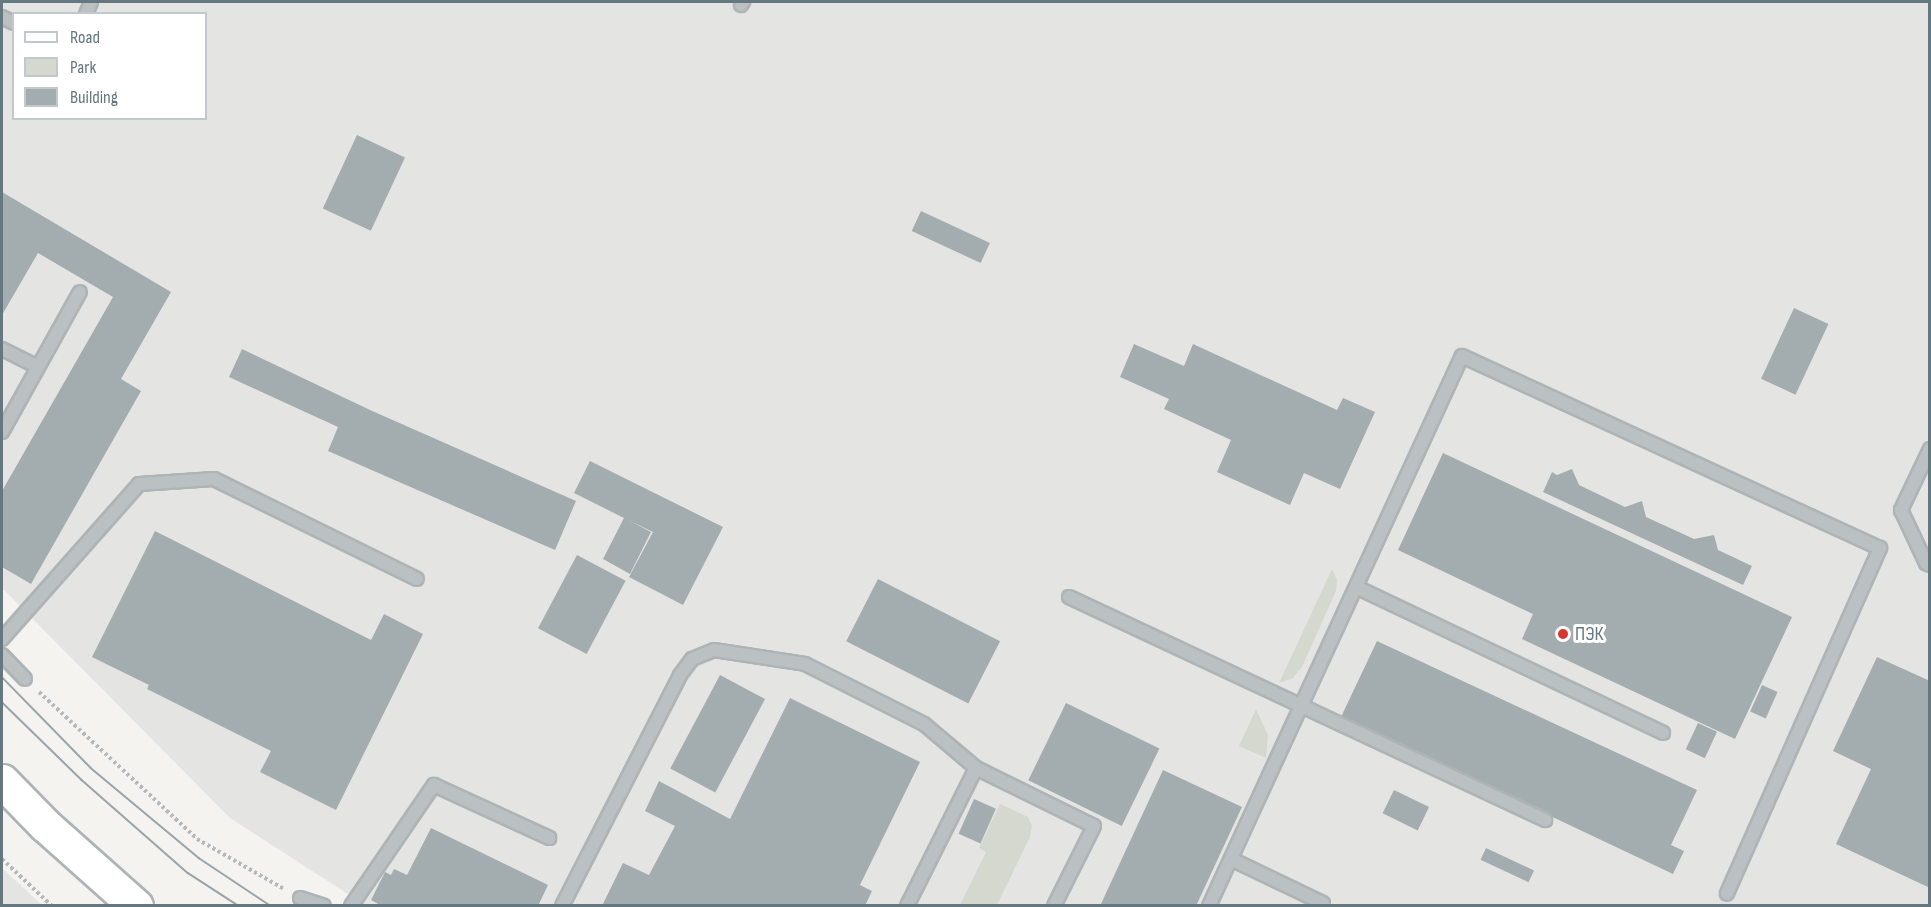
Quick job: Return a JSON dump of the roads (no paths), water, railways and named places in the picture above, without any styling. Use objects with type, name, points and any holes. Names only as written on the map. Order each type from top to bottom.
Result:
[{"type":"main road","points":[[2,781],[45,825],[136,906]]},
{"type":"lane","points":[[2,432],[80,292]]},
{"type":"lane","points":[[2,349],[38,367]]},
{"type":"lane","points":[[1209,906],[1462,356],[1880,548],[1726,894]]},
{"type":"lane","points":[[1929,449],[1901,510],[1929,565]]},
{"type":"lane","points":[[2,639],[139,484],[214,479],[417,579]]},
{"type":"lane","points":[[1356,587],[1663,732]]},
{"type":"lane","points":[[1069,597],[1545,820]]},
{"type":"lane","points":[[562,906],[680,675],[692,659],[714,650],[805,664],[924,724],[976,768],[1094,826],[1054,906]]},
{"type":"lane","points":[[2,655],[25,679]]},
{"type":"lane","points":[[906,906],[976,768]]},
{"type":"lane","points":[[351,906],[434,785],[549,838]]},
{"type":"lane","points":[[1231,860],[1323,903]]},
{"type":"lane","points":[[300,898],[324,906]]},
{"type":"tram line","points":[[2,677],[91,768],[199,858],[271,906]]},
{"type":"tram line","points":[[2,702],[82,780],[188,873],[239,906]]},
{"type":"place","name":"ПЭК","points":[[1563,634]]}]
